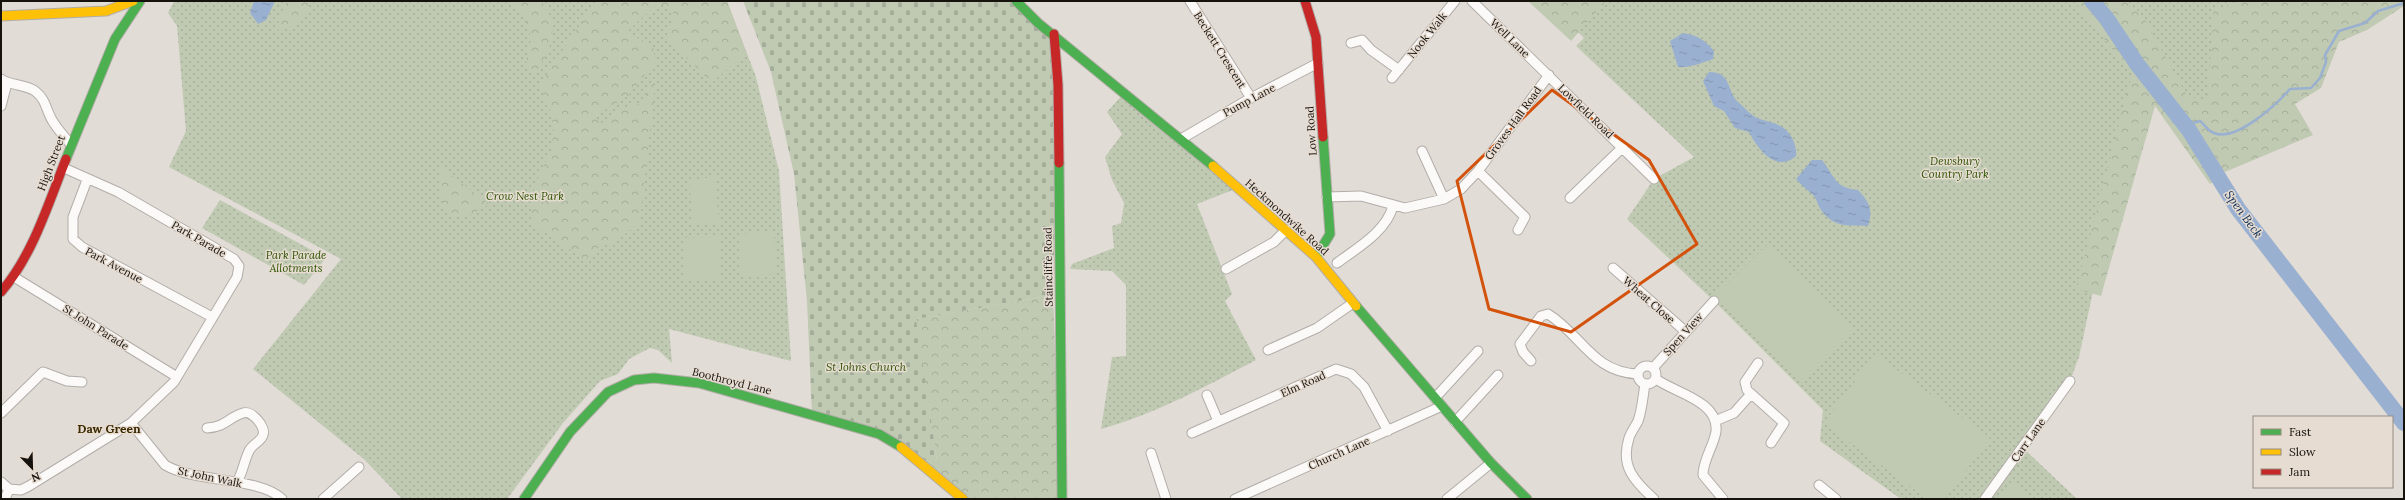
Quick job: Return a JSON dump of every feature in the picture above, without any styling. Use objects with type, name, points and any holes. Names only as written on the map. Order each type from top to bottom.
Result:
[{"type":"street","points":[[1,16],[80,13],[114,16],[133,1]]},
{"type":"street","name":"High Street","points":[[1,292],[14,277],[35,237],[115,39],[140,1]]},
{"type":"street","name":"Heckmondwike Road","points":[[1016,1],[1038,23],[1054,34],[1181,139],[1316,257],[1353,303],[1521,497]]},
{"type":"street","name":"Beckett Crescent","points":[[1190,1],[1251,98]]},
{"type":"street","name":"Nook Walk","points":[[1392,78],[1455,1]]},
{"type":"street","name":"Well Lane","points":[[1472,1],[1549,75]]},
{"type":"street","name":"Low Road","points":[[1308,2],[1316,37],[1330,234],[1316,257]]},
{"type":"street","name":"High Street","points":[[114,16],[115,39]]},
{"type":"street","name":"Staincliffe Road","points":[[1054,34],[1058,85],[1062,499]]},
{"type":"street","points":[[1350,43],[1362,40],[1371,50],[1399,70]]},
{"type":"street","name":"Pump Lane","points":[[1181,139],[1251,98],[1318,63]]},
{"type":"street","name":"Lowfield Road","points":[[1549,75],[1654,179]]},
{"type":"street","name":"Groves Hall Road","points":[[1327,197],[1361,196],[1380,200],[1393,206],[1405,208],[1444,199],[1461,189],[1478,171],[1549,75]]},
{"type":"street","points":[[1,106],[4,81],[23,85],[35,91],[44,99],[52,121],[71,145]]},
{"type":"street","name":"Lowfield Road","points":[[1570,198],[1623,147]]},
{"type":"street","points":[[1422,151],[1444,199]]},
{"type":"street","name":"Park Parade","points":[[9,490],[21,490],[29,486],[131,423],[177,377],[237,277],[239,266],[234,259],[145,207],[64,168]]},
{"type":"street","name":"Groves Hall Road","points":[[1478,171],[1525,216],[1518,230]]},
{"type":"street","name":"Park Avenue","points":[[87,180],[73,218],[73,239],[82,247],[212,317]]},
{"type":"street","points":[[1337,263],[1382,227],[1388,219],[1393,206]]},
{"type":"street","points":[[1226,269],[1274,242],[1286,230]]},
{"type":"street","name":"Wheat Close","points":[[1613,268],[1685,331]]},
{"type":"street","name":"St John Parade","points":[[14,277],[177,377]]},
{"type":"street","name":"Spen View","points":[[1638,374],[1644,367],[1653,368],[1685,331],[1714,301]]},
{"type":"street","points":[[1268,350],[1317,328],[1353,303]]},
{"type":"street","points":[[1531,361],[1523,352],[1520,344],[1541,316],[1548,314],[1568,329],[1600,362],[1615,371],[1638,374],[1639,379],[1645,384],[1651,384],[1656,379],[1656,373],[1653,368]]},
{"type":"street","points":[[1435,398],[1478,351]]},
{"type":"street","points":[[1758,363],[1745,382],[1751,394],[1784,423],[1771,443]]},
{"type":"street","name":"Elm Road","points":[[1192,433],[1336,369],[1351,374],[1364,387],[1388,431]]},
{"type":"street","points":[[1,413],[43,372],[67,381],[82,382]]},
{"type":"street","points":[[1455,422],[1498,375]]},
{"type":"street","name":"Boothroyd Lane","points":[[524,499],[570,432],[608,392],[634,380],[654,378],[699,383],[879,434],[907,450],[963,499]]},
{"type":"street","points":[[1656,379],[1688,398],[1702,402],[1715,421],[1716,430],[1703,467],[1703,475],[1723,499]]},
{"type":"street","name":"Carr Lane","points":[[1985,499],[2070,381]]},
{"type":"street","points":[[1645,384],[1638,421],[1629,436],[1625,455],[1630,471],[1638,484],[1654,499]]},
{"type":"street","points":[[1715,421],[1734,413],[1751,394]]},
{"type":"street","points":[[1207,395],[1218,421]]},
{"type":"street","name":"Church Lane","points":[[1235,499],[1442,406]]},
{"type":"street","points":[[207,428],[223,426],[242,413],[252,414],[261,425],[264,431],[263,436],[250,449],[237,482]]},
{"type":"street","name":"St John Walk","points":[[131,423],[165,464],[171,468],[191,475],[237,482],[276,492],[282,499]]},
{"type":"street","points":[[1152,453],[1166,499]]},
{"type":"street","points":[[1447,499],[1491,464]]},
{"type":"street","points":[[322,499],[359,467]]},
{"type":"street","points":[[1,482],[9,490],[5,499]]},
{"type":"street","points":[[1819,485],[1836,499]]},
{"type":"highlighted area","points":[[1552,90],[1649,160],[1697,244],[1571,332],[1489,309],[1457,181]]},
{"type":"green space","name":"Crow Nest Park","points":[[174,1],[727,1],[756,77],[779,171],[791,361],[669,329],[672,363],[658,350],[650,348],[629,359],[618,374],[600,381],[563,423],[507,499],[402,499],[365,460],[253,369],[341,259],[169,167],[186,131],[177,26],[168,13]]},
{"type":"green space","points":[[287,1],[309,1],[308,14],[295,25],[277,30],[280,15]]},
{"type":"green space","points":[[512,1],[541,1],[554,22],[549,50],[534,76],[526,62],[530,43],[529,29],[523,16]]},
{"type":"green space","points":[[596,1],[727,1],[746,52],[712,83],[667,38],[674,13],[658,3],[626,33],[653,45],[655,62],[628,96],[595,116],[600,124],[625,107],[643,103],[656,75],[640,222],[613,244],[601,245],[585,260],[531,223],[534,187],[551,150],[554,129],[549,106],[538,87]]},
{"type":"green space","name":"St Johns Church","points":[[743,1],[1016,1],[1054,34],[1058,85],[1053,295],[916,319],[940,481],[907,450],[812,415],[807,301],[794,174],[771,72]]},
{"type":"green space","points":[[1528,1],[1606,1],[1571,41]]},
{"type":"green space","name":"Dewsbury Country Park","points":[[1546,1],[2404,2],[2339,31],[2219,138],[2145,90],[2113,222],[2092,296],[2079,357],[2070,381],[2023,448],[2077,499],[1901,499],[1820,441],[1823,410],[1714,301],[1627,219],[1654,179],[1694,157],[1576,46],[1584,38]]},
{"type":"green space","points":[[2079,1],[2125,1],[2146,21],[2187,96],[2207,101],[2214,10],[2239,1],[2404,1],[2404,6],[2367,30],[2339,42],[2321,88],[2295,104],[2313,135],[2225,172],[2210,184],[2155,106],[2101,296],[2076,289],[2132,74],[2078,6]]},
{"type":"green space","points":[[1124,93],[1238,188],[1197,204],[1232,294],[1225,301],[1256,360],[1141,416],[1101,429],[1112,357],[1126,356],[1126,285],[1112,271],[1070,269],[1072,264],[1114,248],[1112,226],[1121,223],[1124,203],[1112,180],[1105,157],[1122,134],[1107,112]]},
{"type":"green space","points":[[442,168],[489,204],[464,216],[448,213],[443,202],[439,186]]},
{"type":"green space","points":[[715,177],[719,223],[693,225],[689,180]]},
{"type":"green space","name":"Park Parade Allotments","points":[[220,200],[326,258],[304,285],[202,228]]},
{"type":"green space","points":[[774,232],[776,274],[741,276],[739,234]]},
{"type":"green space","points":[[719,237],[721,279],[685,280],[683,238]]},
{"type":"green space","points":[[1769,243],[1853,328],[1801,380],[1716,295]]},
{"type":"green space","points":[[1053,295],[1061,499],[963,499],[940,481],[915,319]]},
{"type":"green space","points":[[1875,354],[1990,438],[1945,499],[1927,499],[1824,423]]},
{"type":"green space","points":[[2012,483],[2031,499],[2000,499]]},
{"type":"water","points":[[254,1],[275,1],[266,20],[258,24],[250,13]]},
{"type":"water","points":[[1683,33],[1697,37],[1707,44],[1714,51],[1713,59],[1700,64],[1678,67],[1670,41]]},
{"type":"water","points":[[1709,72],[1722,75],[1725,78],[1734,97],[1751,114],[1757,118],[1777,124],[1784,128],[1791,136],[1794,143],[1796,156],[1789,161],[1774,161],[1762,151],[1749,132],[1735,128],[1724,111],[1714,106],[1703,81]]},
{"type":"water","points":[[1812,160],[1822,160],[1839,184],[1850,189],[1858,190],[1869,206],[1870,215],[1868,226],[1836,223],[1826,216],[1814,196],[1796,179]]},
{"type":"waterway","name":"Spen Beck","points":[[2092,1],[2107,19],[2137,64],[2189,130],[2238,209],[2404,423]]},
{"type":"waterway","points":[[2186,125],[2200,121],[2208,130],[2214,133],[2223,134],[2233,132],[2244,127],[2266,112],[2290,89],[2311,88],[2320,78],[2326,62],[2325,55],[2339,31],[2365,23],[2378,11],[2404,3]]},
{"type":"traffic: fast","points":[[66,159],[115,39],[140,1]]},
{"type":"traffic: fast","points":[[1016,1],[1038,23],[1213,166]]},
{"type":"traffic: fast","points":[[1316,257],[1330,234],[1323,137]]},
{"type":"traffic: fast","points":[[1059,163],[1062,499]]},
{"type":"traffic: fast","points":[[1356,306],[1491,463],[1527,499]]},
{"type":"traffic: fast","points":[[524,499],[570,432],[608,392],[634,380],[654,378],[699,383],[879,434],[901,447]]},
{"type":"traffic: slow","points":[[1,16],[106,11],[133,1]]},
{"type":"traffic: slow","points":[[1213,166],[1316,257],[1356,306]]},
{"type":"traffic: slow","points":[[901,447],[963,499]]},
{"type":"traffic: jam","points":[[1305,1],[1316,37],[1323,137]]},
{"type":"traffic: jam","points":[[1054,34],[1058,85],[1059,163]]},
{"type":"traffic: jam","points":[[1,292],[12,278],[31,246],[66,159]]},
{"type":"district","name":"Daw Green","points":[[109,428]]}]
